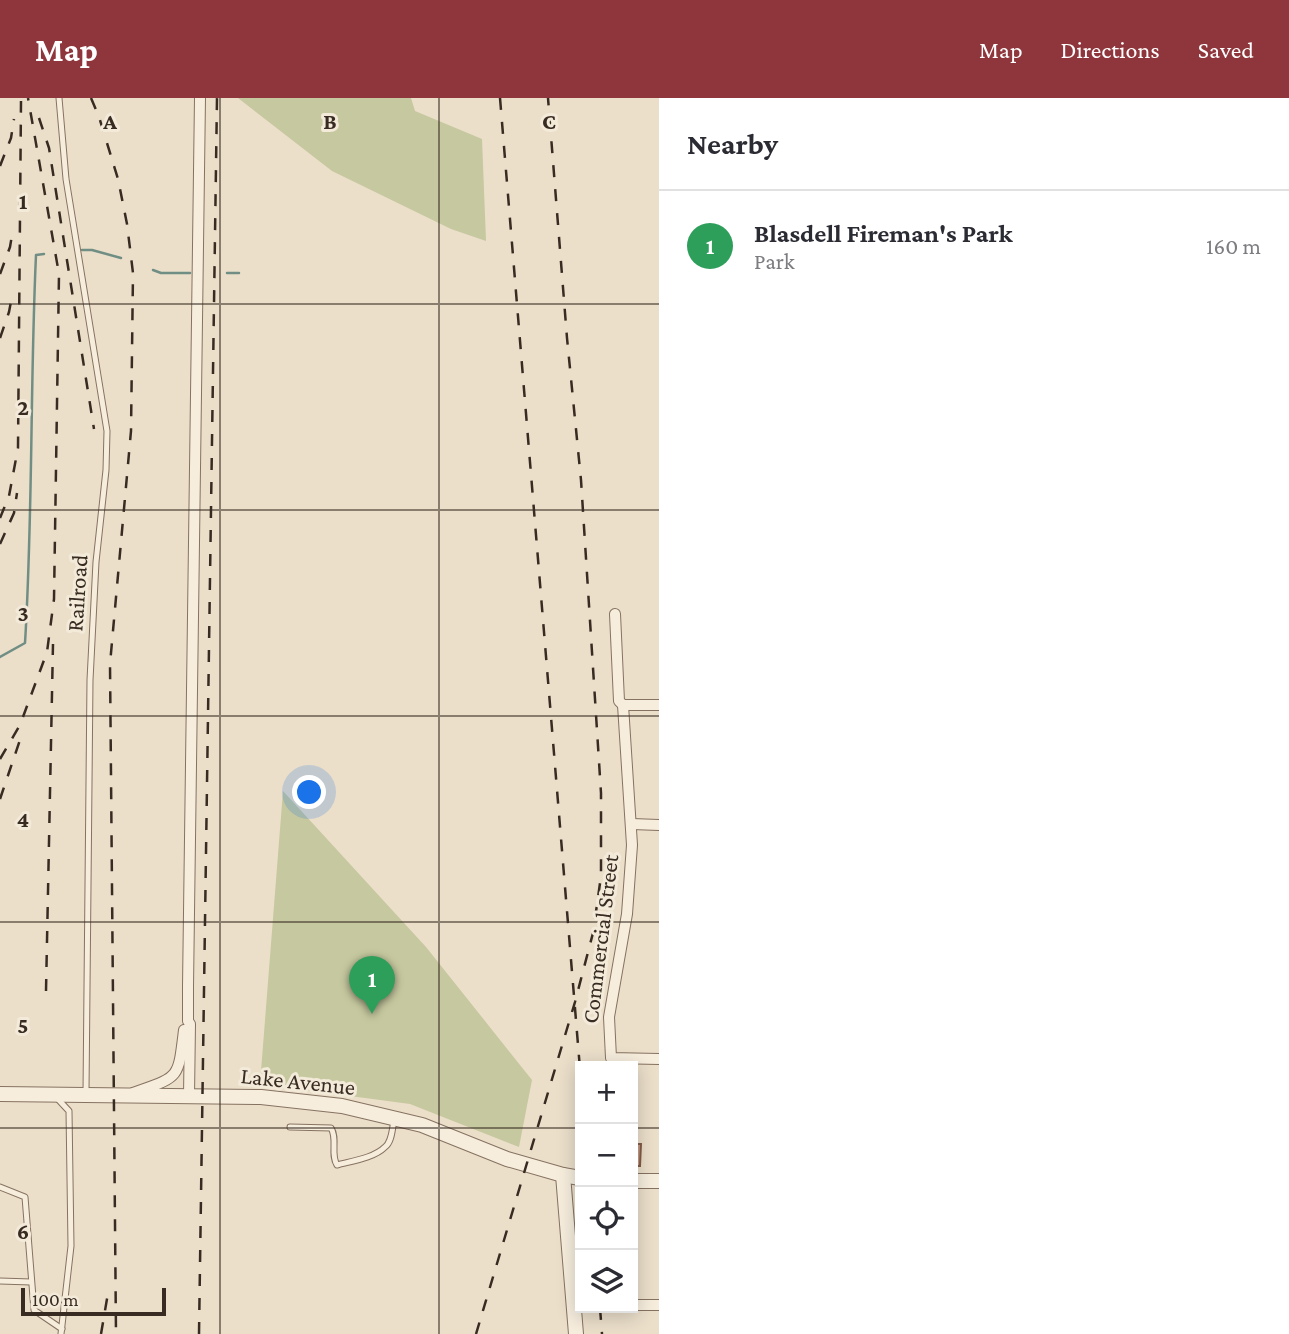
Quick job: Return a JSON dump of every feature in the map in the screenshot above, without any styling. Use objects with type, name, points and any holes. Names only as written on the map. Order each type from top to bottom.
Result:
[{"type":"street","points":[[189,1096],[200,98]]},
{"type":"street","name":"Commercial Street","points":[[615,614],[619,701],[623,705],[632,824],[631,885],[609,1017],[611,1058],[659,1059]]},
{"type":"street","points":[[623,705],[659,705]]},
{"type":"street","points":[[632,824],[659,825]]},
{"type":"street","points":[[127,1095],[170,1080],[180,1066],[184,1029],[188,1021]]},
{"type":"street","name":"Lake Avenue","points":[[0,1094],[301,1100],[394,1118],[460,1139],[507,1159],[575,1177]]},
{"type":"street","points":[[563,1175],[576,1334]]},
{"type":"street","points":[[638,1181],[659,1181]]},
{"type":"street","points":[[638,1305],[659,1305]]},
{"type":"lane","name":"Railroad","points":[[59,98],[66,179],[107,431],[90,680],[86,1095]]},
{"type":"lane","points":[[54,1095],[69,1111],[71,1246],[61,1331]]},
{"type":"lane","points":[[290,1127],[331,1129],[334,1133],[334,1161],[337,1165],[386,1147],[394,1118]]},
{"type":"lane","points":[[0,1187],[25,1197],[34,1310],[61,1331]]},
{"type":"lane","points":[[0,1281],[31,1282]]},
{"type":"green space","points":[[238,98],[411,98],[415,111],[482,139],[486,241],[451,229],[332,171]]},
{"type":"green space","points":[[283,791],[426,947],[532,1080],[519,1147],[410,1104],[260,1084]]},
{"type":"building","points":[[638,1144],[641,1144],[638,1166]]},
{"type":"waterway","points":[[82,250],[121,258]]},
{"type":"waterway","points":[[0,657],[25,643],[36,255],[44,254]]},
{"type":"waterway","points":[[153,270],[161,273],[190,273]]},
{"type":"waterway","points":[[227,273],[239,273]]},
{"type":"railway","points":[[0,759],[20,725],[47,652],[54,599],[59,274],[28,98]]},
{"type":"railway","points":[[91,98],[118,179],[133,273],[131,431],[110,664],[116,1334]]},
{"type":"railway","points":[[199,1334],[217,98]]},
{"type":"railway","points":[[500,98],[579,1061]]},
{"type":"railway","points":[[476,1334],[575,1002],[593,933],[601,876],[601,793],[581,480],[548,98]]},
{"type":"railway","points":[[0,518],[9,496],[18,448],[21,101]]},
{"type":"railway","points":[[39,118],[49,148],[94,429]]},
{"type":"railway","points":[[0,166],[11,138],[14,119]]},
{"type":"railway","points":[[0,274],[10,247],[13,229]]},
{"type":"railway","points":[[0,338],[12,296]]},
{"type":"railway","points":[[0,544],[14,513],[17,493]]},
{"type":"railway","points":[[46,991],[53,644]]},
{"type":"railway","points":[[0,799],[22,734]]},
{"type":"railway","points":[[101,1334],[108,1293]]},
{"type":"railway","points":[[600,1313],[602,1334]]},
{"type":"place","name":"Blasdell Fireman's Park","points":[[372,1014]]}]
